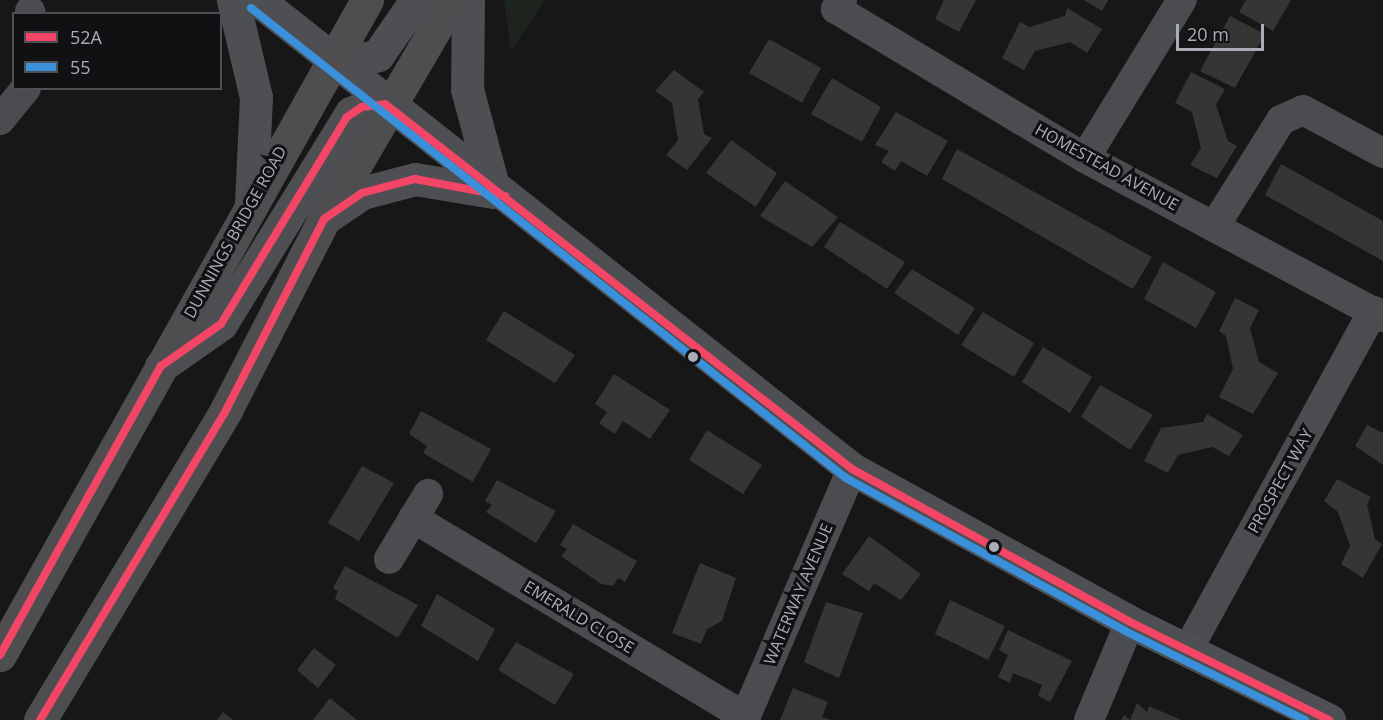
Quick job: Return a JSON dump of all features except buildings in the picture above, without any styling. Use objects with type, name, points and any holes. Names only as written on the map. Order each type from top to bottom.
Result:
[{"type":"highway","name":"DUNNINGS BRIDGE ROAD","points":[[0,655],[367,0]]},
{"type":"highway","points":[[40,720],[226,410],[324,219],[452,0]]},
{"type":"main road","points":[[233,0],[256,97],[251,205]]},
{"type":"main road","points":[[258,0],[852,469],[1130,622],[1329,720]]},
{"type":"main road","points":[[333,58],[356,62],[378,56],[416,0]]},
{"type":"main road","points":[[468,0],[467,89],[499,191]]},
{"type":"main road","points":[[161,366],[221,324],[347,117],[369,105],[392,105]]},
{"type":"main road","points":[[324,219],[363,193],[415,180],[499,191]]},
{"type":"street","points":[[1085,158],[1182,0]]},
{"type":"street","name":"HOMESTEAD AVENUE","points":[[839,4],[1085,158],[1378,314]]},
{"type":"street","points":[[0,120],[25,90]]},
{"type":"street","points":[[1214,227],[1281,120],[1303,110],[1383,153]]},
{"type":"street","name":"PROSPECT WAY","points":[[1187,651],[1378,314]]},
{"type":"street","name":"WATERWAY AVENUE","points":[[745,718],[852,469]]},
{"type":"street","name":"EMERALD CLOSE","points":[[388,559],[420,506],[745,718]]},
{"type":"street","points":[[1089,720],[1130,622]]},
{"type":"shaded area","points":[[504,0],[545,0],[511,52]]},
{"type":"transit line","name":"55","points":[[251,8],[846,478],[1125,631],[1305,720]]},
{"type":"transit line","name":"52A","points":[[0,655],[161,366],[221,324],[347,117],[362,107],[385,104],[852,469],[1130,622],[1329,720]]},
{"type":"transit line","name":"52A","points":[[40,720],[226,410],[324,219],[362,193],[415,179],[505,196]]}]
